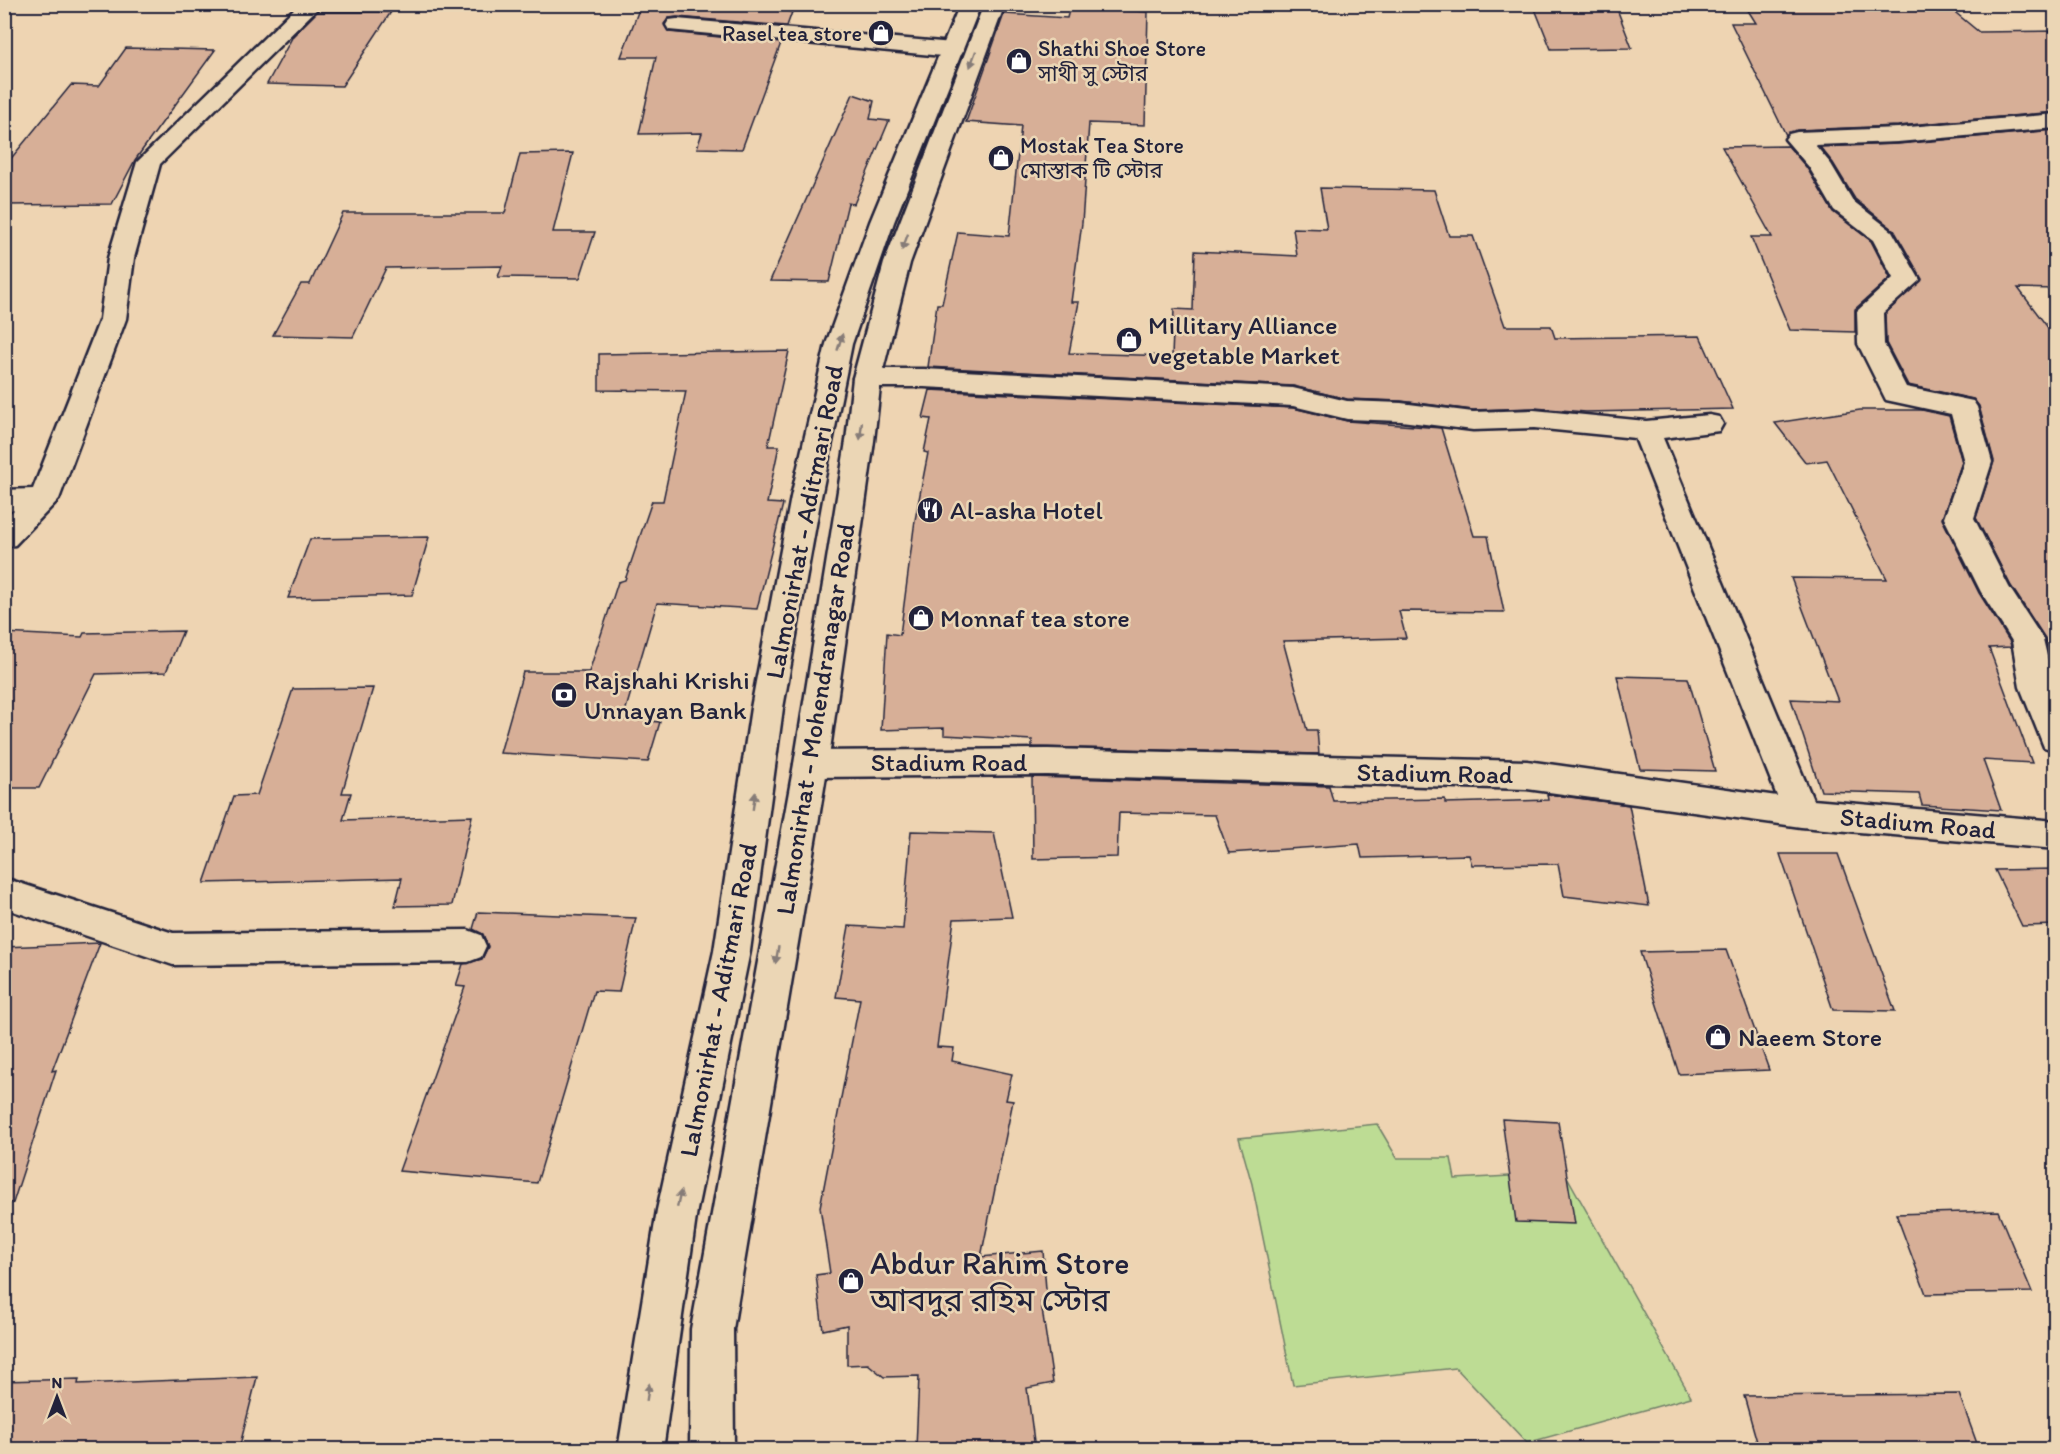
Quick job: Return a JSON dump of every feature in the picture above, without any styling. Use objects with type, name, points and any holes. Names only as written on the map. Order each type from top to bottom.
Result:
[{"type":"main road","points":[[4,537],[44,500],[113,319],[121,258],[149,162],[312,4]]},
{"type":"main road","name":"Lalmonirhat - Aditmari Road","points":[[634,1448],[677,1210],[732,951],[767,708],[806,497],[839,344],[882,222],[971,4]]},
{"type":"main road","name":"Lalmonirhat - Mohendranagar Road","points":[[712,1449],[712,1329],[811,764],[860,441],[867,378],[897,263],[994,4]]},
{"type":"main road","points":[[677,25],[953,50]]},
{"type":"main road","points":[[2055,121],[1898,135],[1797,139],[1819,164],[1843,205],[1883,236],[1907,280],[1869,311],[1871,344],[1896,394],[1963,407],[1978,462],[1959,518],[1995,592],[2026,639],[2036,687],[2055,738]]},
{"type":"main road","points":[[867,378],[924,378],[1293,397],[1347,410],[1401,412],[1473,421],[1534,419],[1583,422],[1646,430],[1708,424]]},
{"type":"main road","points":[[1646,430],[1801,813]]},
{"type":"main road","points":[[4,500],[44,500]]},
{"type":"main road","name":"Stadium Road","points":[[811,764],[1048,762],[1527,775],[1801,813],[2055,834]]},
{"type":"main road","points":[[4,893],[173,949],[468,946]]},
{"type":"green space","points":[[1377,1124],[1397,1158],[1451,1158],[1455,1179],[1565,1173],[1691,1397],[1527,1443],[1456,1368],[1293,1385],[1252,1184],[1239,1138]]},
{"type":"building","points":[[641,4],[739,4],[792,12],[787,26],[677,17],[669,18],[664,24],[669,32],[781,43],[742,149],[697,148],[702,133],[639,134],[656,57],[621,57]]},
{"type":"building","points":[[1533,4],[1615,4],[1632,48],[1551,49]]},
{"type":"building","points":[[1744,4],[1912,4],[1915,8],[1945,4],[1979,32],[2055,31],[2055,112],[1898,126],[1797,130],[1786,135],[1731,23],[1756,23]]},
{"type":"building","points":[[1070,6],[1148,12],[1145,125],[1089,123],[1082,223],[1071,302],[1079,302],[1069,353],[1172,356],[1174,309],[1193,310],[1195,251],[1297,256],[1293,228],[1327,229],[1320,188],[1434,190],[1449,236],[1473,236],[1505,326],[1551,326],[1555,338],[1700,336],[1733,409],[1586,412],[1534,408],[1473,410],[1401,401],[1347,399],[1293,386],[928,367],[937,304],[942,304],[958,232],[1009,236],[1021,126],[966,122],[1004,14],[1067,18]]},
{"type":"building","points":[[317,12],[391,12],[342,86],[267,84],[293,36]]},
{"type":"building","points":[[126,48],[215,50],[135,160],[112,204],[4,205],[4,167],[71,85],[99,86]]},
{"type":"building","points":[[853,94],[874,101],[870,119],[889,121],[854,204],[848,203],[829,282],[770,281]]},
{"type":"building","points":[[2055,130],[2055,289],[2018,288],[2055,337],[2055,645],[2047,646],[2045,638],[2011,586],[1976,518],[1994,461],[1979,406],[1973,399],[1908,385],[1886,343],[1885,314],[1922,279],[1894,230],[1855,199],[1833,163],[1820,147],[1898,144]]},
{"type":"building","points":[[1788,146],[1807,168],[1833,212],[1871,241],[1890,278],[1855,309],[1855,332],[1790,330],[1751,237],[1772,237],[1722,147]]},
{"type":"building","points":[[573,153],[553,232],[595,232],[580,278],[498,277],[502,266],[386,268],[353,337],[273,335],[301,284],[310,284],[343,213],[505,213],[520,154]]},
{"type":"building","points":[[789,351],[768,446],[779,446],[767,503],[783,504],[757,609],[657,603],[623,719],[660,722],[648,762],[500,753],[523,672],[589,672],[618,582],[625,580],[652,501],[663,501],[686,391],[599,390],[599,354]]},
{"type":"building","points":[[930,390],[1293,408],[1347,421],[1441,428],[1474,536],[1488,536],[1504,612],[1399,611],[1406,638],[1283,641],[1307,730],[1317,730],[1319,754],[1032,747],[1032,740],[944,735],[944,728],[881,730],[887,633],[900,635],[915,520],[928,453],[924,452],[931,419],[923,418]]},
{"type":"building","points":[[1860,410],[1922,410],[1949,416],[1962,462],[1942,519],[1979,593],[2010,642],[2011,647],[1989,648],[2032,763],[1983,760],[2001,810],[1922,805],[1919,794],[1821,791],[1791,699],[1838,701],[1791,578],[1887,579],[1827,460],[1806,463],[1775,423]]},
{"type":"building","points":[[429,537],[412,595],[288,598],[310,539]]},
{"type":"building","points":[[183,631],[166,672],[96,674],[39,788],[4,788],[4,633],[82,637],[84,633]]},
{"type":"building","points":[[1617,676],[1688,678],[1715,771],[1640,769]]},
{"type":"building","points":[[373,688],[342,793],[351,793],[343,820],[472,816],[452,905],[395,906],[402,878],[204,883],[234,796],[257,795],[293,689]]},
{"type":"building","points":[[1032,777],[1329,786],[1333,801],[1445,799],[1445,803],[1548,800],[1547,794],[1629,805],[1649,906],[1564,896],[1558,864],[1472,865],[1469,855],[1362,858],[1359,844],[1229,853],[1215,815],[1119,813],[1117,857],[1033,859]]},
{"type":"building","points":[[911,831],[994,833],[1012,917],[954,919],[937,1047],[954,1048],[952,1061],[1012,1074],[1006,1100],[1013,1101],[981,1257],[1043,1251],[1047,1302],[1041,1302],[1053,1383],[1027,1388],[1035,1449],[916,1449],[919,1376],[884,1377],[868,1364],[847,1365],[847,1325],[823,1330],[816,1275],[830,1273],[820,1207],[860,999],[836,997],[849,926],[903,929]]},
{"type":"building","points":[[1780,854],[1838,854],[1895,1011],[1833,1010]]},
{"type":"building","points":[[2055,869],[2055,925],[2022,926],[1995,870]]},
{"type":"building","points":[[478,912],[636,918],[619,992],[594,991],[537,1183],[399,1171],[465,987],[456,986],[463,964],[482,959],[488,947],[483,934],[473,929]]},
{"type":"building","points":[[100,943],[52,1071],[56,1070],[13,1203],[4,1202],[4,947]]},
{"type":"building","points":[[1726,950],[1769,1070],[1679,1074],[1640,952]]},
{"type":"building","points":[[1502,1119],[1558,1122],[1575,1224],[1516,1222]]},
{"type":"building","points":[[1998,1211],[2032,1292],[1926,1294],[1896,1214]]},
{"type":"building","points":[[257,1377],[239,1449],[4,1449],[4,1381],[79,1379],[78,1384]]},
{"type":"building","points":[[1959,1394],[1979,1449],[1759,1449],[1744,1396]]},
{"type":"place","name":"Rasel tea store","points":[[881,33]]},
{"type":"place","name":"Shathi Shoe Store সাথী সু স্টোর","points":[[1019,61]]},
{"type":"place","name":"Mostak Tea Store মোস্তাক টি স্টোর","points":[[1001,158]]},
{"type":"place","name":"Millitary Alliance vegetable Market","points":[[1129,340]]},
{"type":"place","name":"Al-asha Hotel","points":[[930,510]]},
{"type":"place","name":"Monnaf tea store","points":[[921,618]]},
{"type":"place","name":"Rajshahi Krishi Unnayan Bank","points":[[564,695]]},
{"type":"place","name":"Naeem Store","points":[[1718,1037]]},
{"type":"place","name":"Abdur Rahim Store আবদুর রহিম স্টোর","points":[[851,1281]]}]
